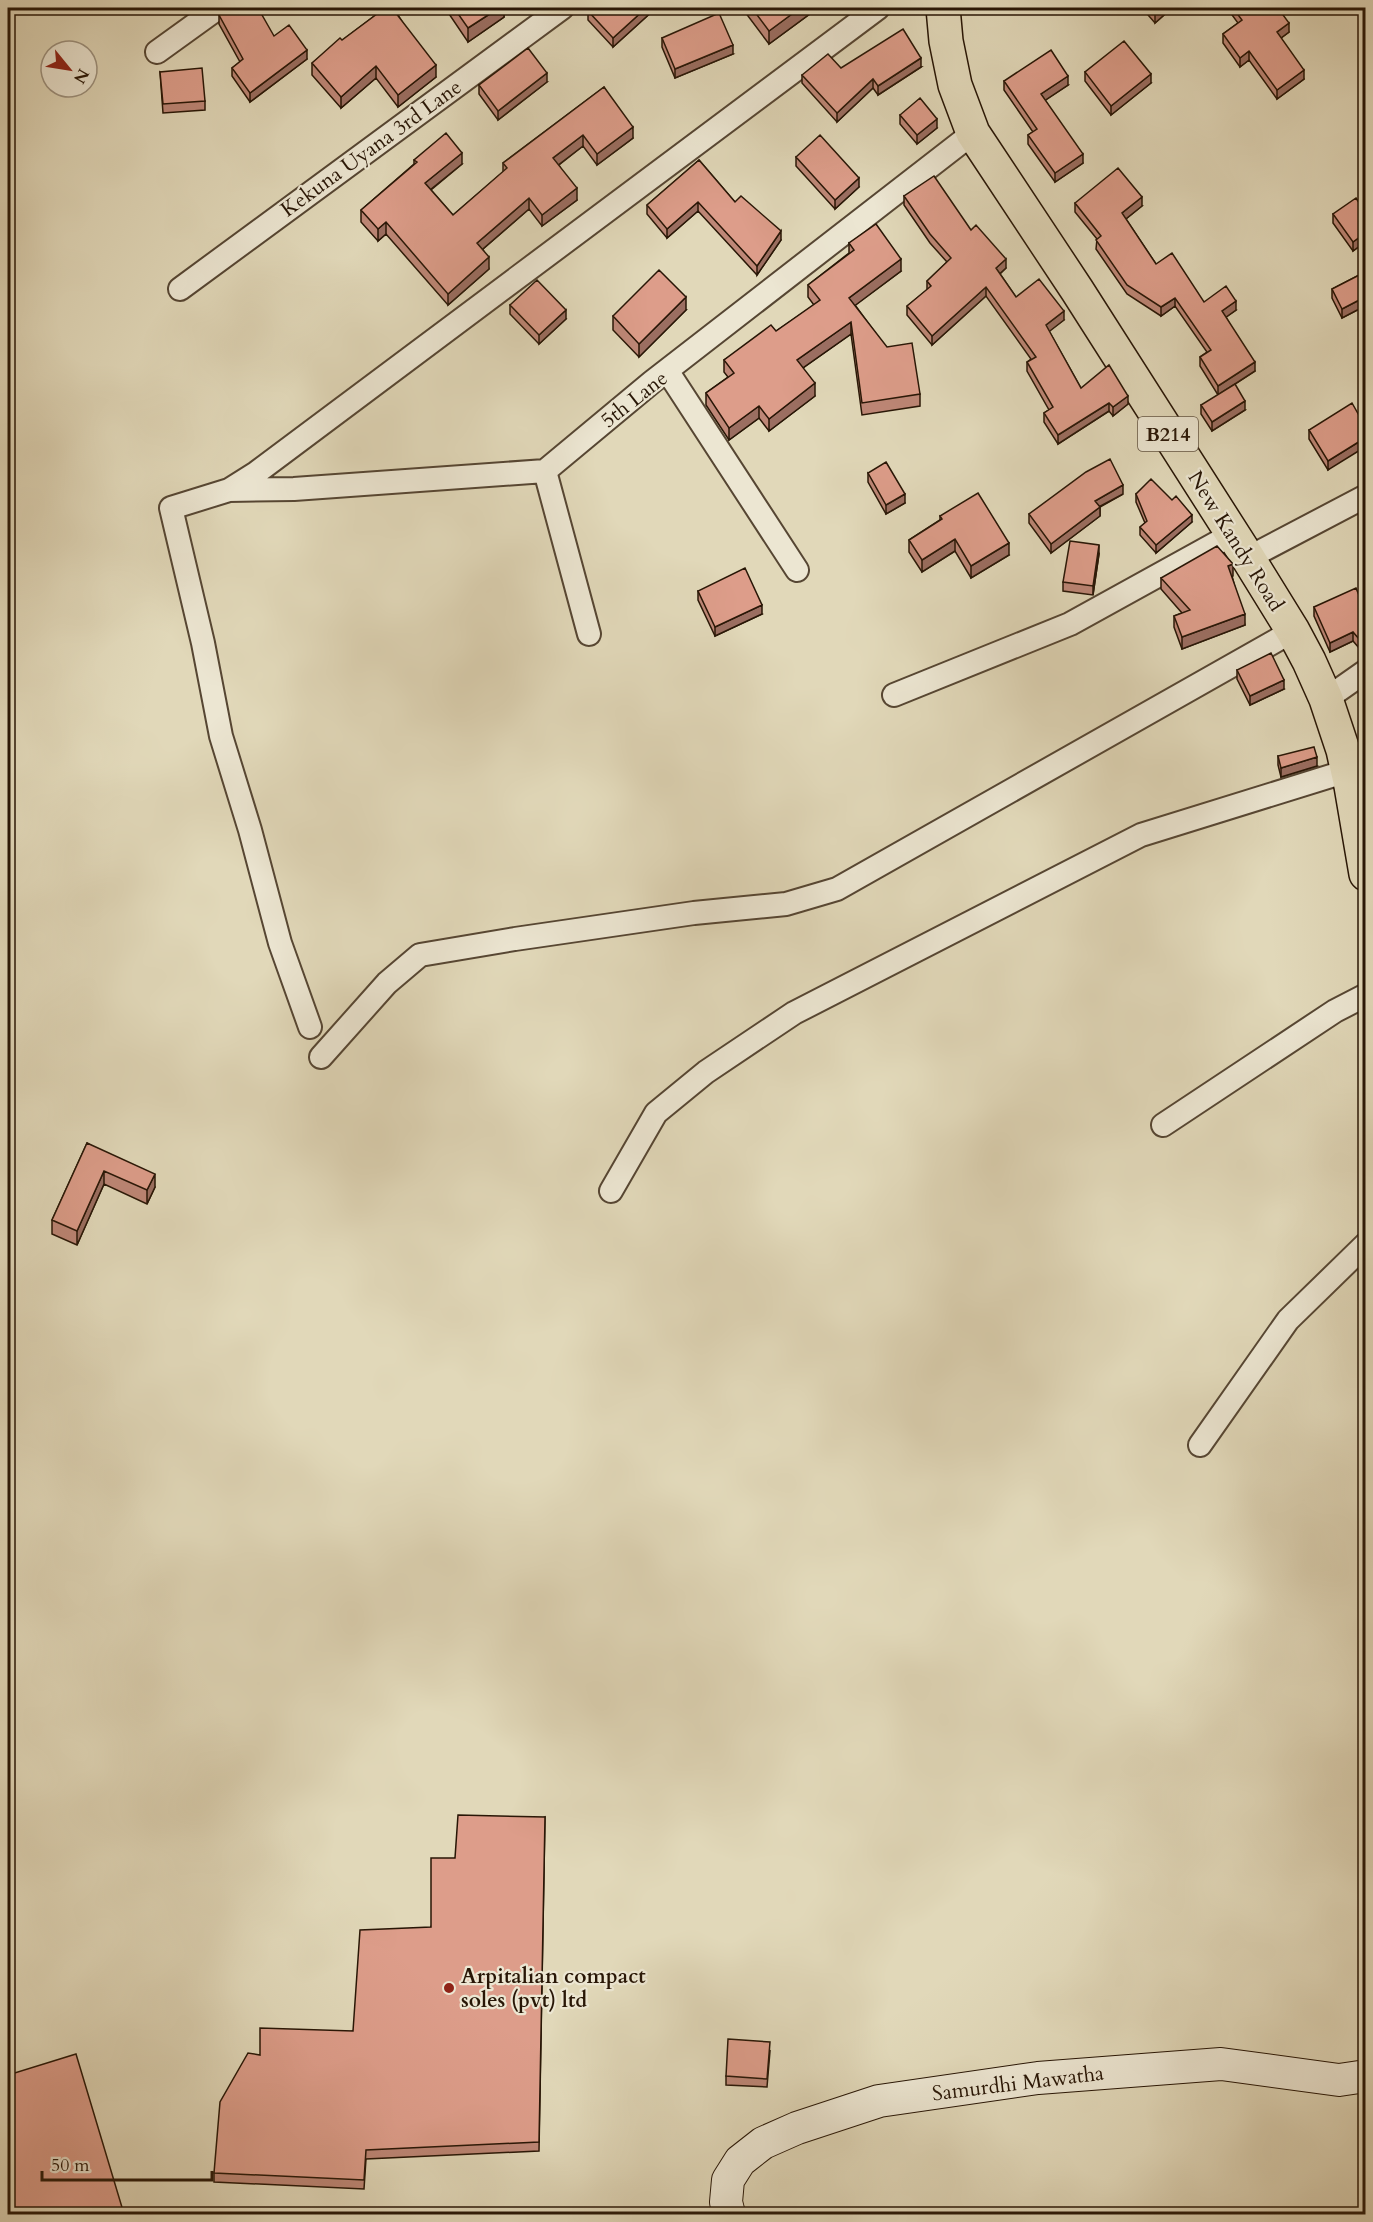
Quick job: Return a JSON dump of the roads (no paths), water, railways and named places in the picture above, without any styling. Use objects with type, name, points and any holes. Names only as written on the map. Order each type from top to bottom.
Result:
[{"type":"main road","name":"New Kandy Road","points":[[943,8],[946,41],[955,85],[973,133],[1077,290],[1293,631],[1326,699],[1347,771],[1364,854]]},
{"type":"main road","name":"Samurdhi Mawatha","points":[[729,2214],[726,2202],[728,2180],[740,2161],[763,2143],[797,2128],[879,2101],[1038,2078],[1221,2064],[1339,2080],[1365,2076]]},
{"type":"street","points":[[157,52],[218,8]]},
{"type":"street","name":"Kekuna Uyana 3rd Lane","points":[[180,289],[562,8]]},
{"type":"street","points":[[230,490],[275,459],[878,8]]},
{"type":"street","name":"5th Lane","points":[[545,471],[652,382],[668,372],[973,133]]},
{"type":"street","points":[[668,372],[797,570]]},
{"type":"street","points":[[310,1027],[280,943],[222,736],[171,508],[230,490],[294,489],[545,471],[589,634]]},
{"type":"street","points":[[894,695],[1070,624],[1240,546],[1365,496]]},
{"type":"street","points":[[321,1057],[387,983],[420,955],[694,913],[786,904],[837,889],[1293,631]]},
{"type":"street","points":[[1326,699],[1365,671]]},
{"type":"street","points":[[611,1191],[656,1113],[706,1072],[794,1013],[1141,835],[1347,771]]},
{"type":"street","points":[[1163,1125],[1335,1011],[1365,995]]},
{"type":"street","points":[[1200,1445],[1288,1320],[1365,1244]]},
{"type":"place","name":"Arpitalian compact soles (pvt) ltd","points":[[449,1988]]}]
